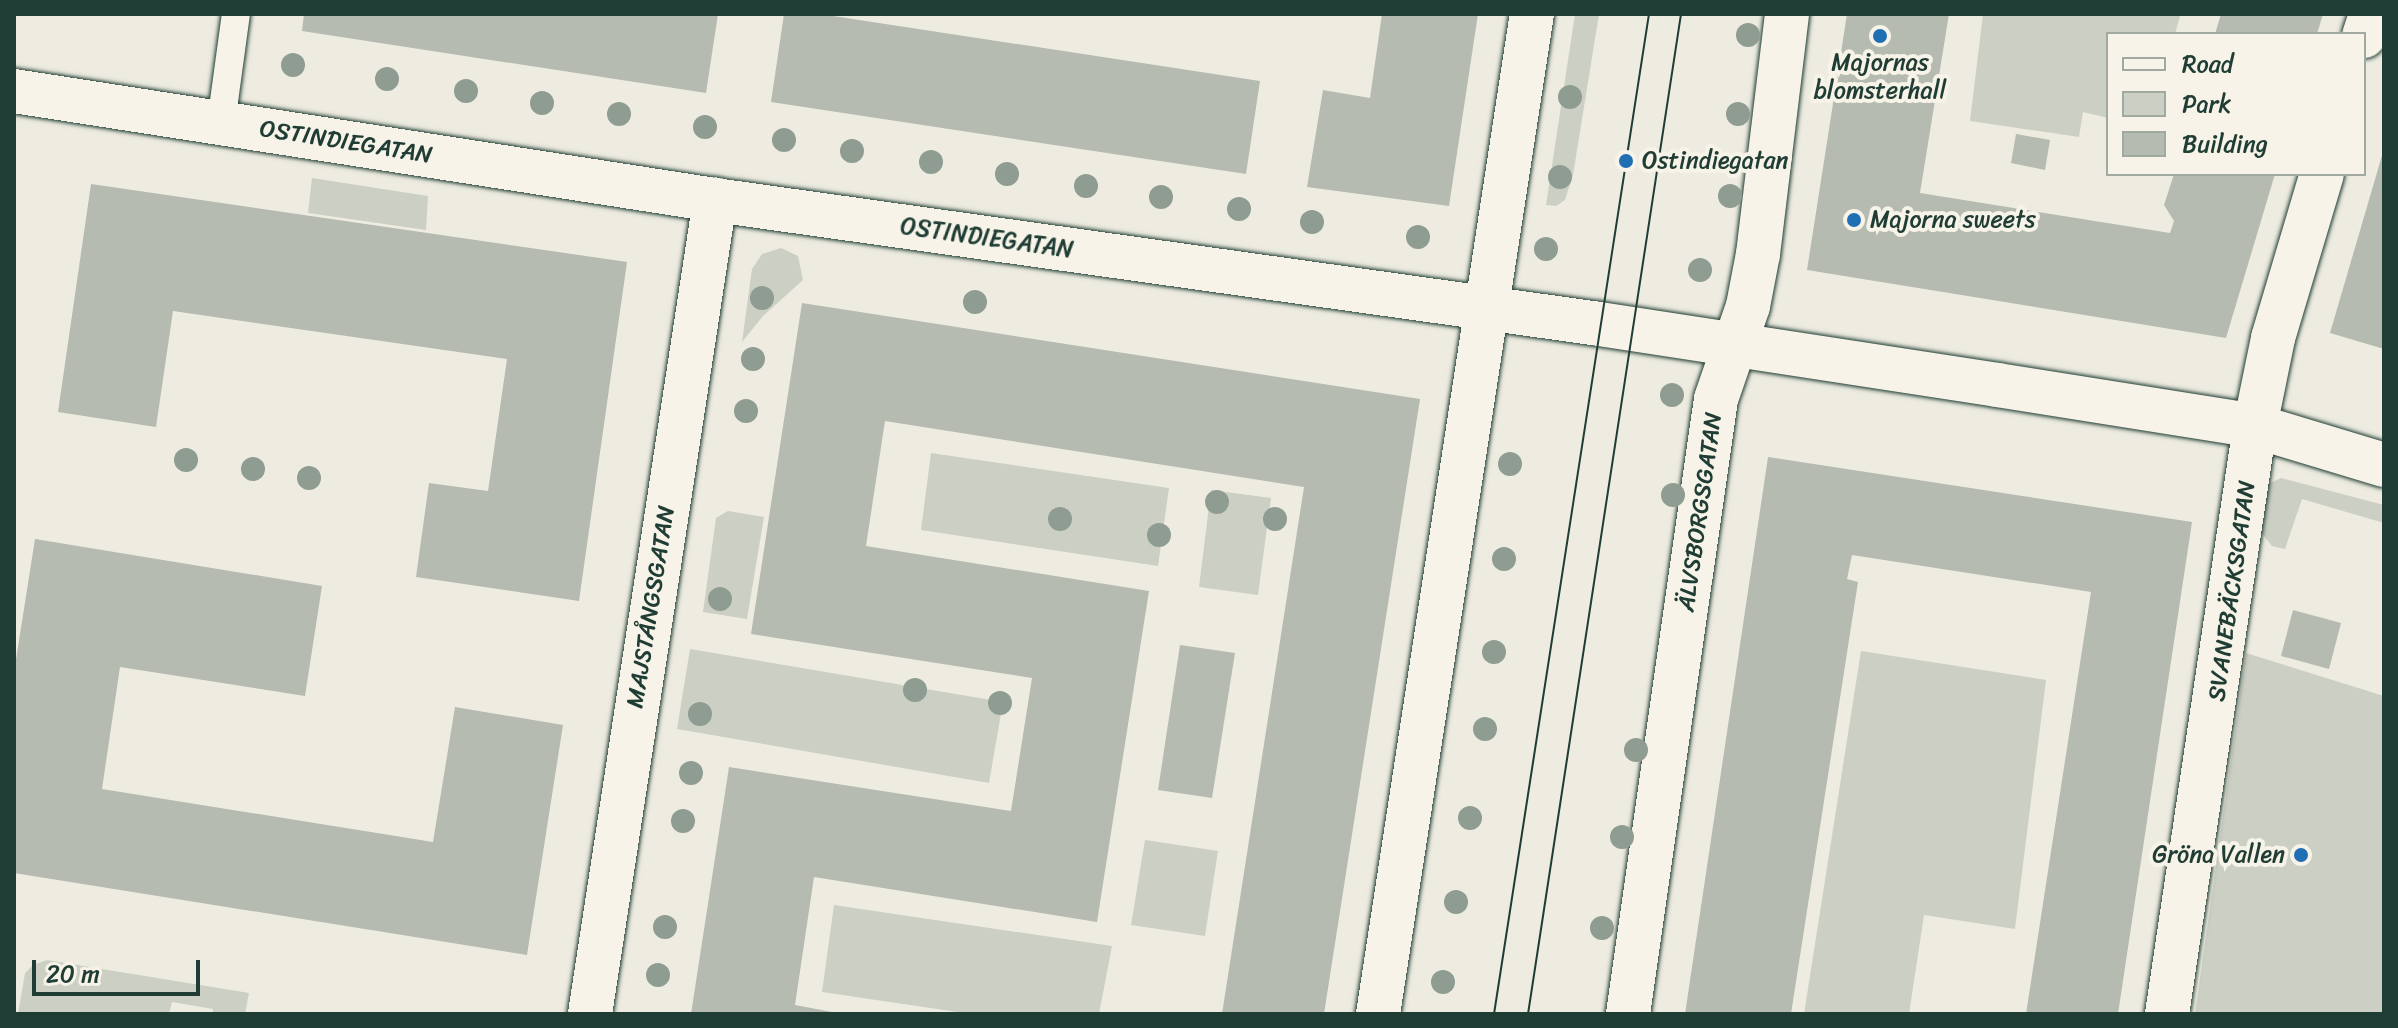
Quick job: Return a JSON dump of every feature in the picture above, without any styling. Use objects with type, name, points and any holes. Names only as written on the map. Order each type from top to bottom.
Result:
[{"type":"street","points":[[1378,1014],[1532,14]]},
{"type":"street","name":"ÄLVSBORGSGATAN","points":[[1628,1014],[1714,412],[1748,306],[1761,237],[1771,126],[1787,14]]},
{"type":"street","name":"OSTINDIEGATAN","points":[[14,91],[715,200],[1734,344],[2255,426],[2384,465]]},
{"type":"street","name":"SVANEBÄCKSGATAN","points":[[2167,1014],[2239,554],[2255,426],[2273,338],[2321,176]]},
{"type":"street","name":"MAJSTÅNGSGATAN","points":[[590,1014],[715,200]]},
{"type":"lane","points":[[221,123],[236,14]]},
{"type":"green space","points":[[1575,14],[1599,14],[1573,175],[1565,200],[1556,206],[1546,205]]},
{"type":"green space","points":[[1983,14],[2180,16],[2176,32],[2106,32],[2106,118],[2083,112],[2079,137],[1970,121]]},
{"type":"green space","points":[[312,178],[428,196],[426,230],[308,213]]},
{"type":"green space","points":[[781,248],[798,256],[803,280],[763,316],[742,342],[752,269],[762,254]]},
{"type":"green space","points":[[931,453],[1169,488],[1158,566],[921,530]]},
{"type":"green space","points":[[2281,478],[2384,505],[2384,523],[2302,499],[2285,549],[2272,546],[2261,532],[2262,487]]},
{"type":"green space","points":[[1211,490],[1271,498],[1258,595],[1199,587]]},
{"type":"green space","points":[[728,511],[764,517],[747,619],[703,612],[716,518]]},
{"type":"green space","points":[[690,649],[1003,702],[989,783],[677,729]]},
{"type":"green space","points":[[1861,651],[2046,680],[2015,929],[1924,915],[1909,1014],[1804,1014]]},
{"type":"green space","name":"Gröna Vallen","points":[[2246,653],[2384,696],[2384,1014],[2195,1014]]},
{"type":"green space","points":[[1145,840],[1218,851],[1205,936],[1131,925]]},
{"type":"green space","points":[[834,905],[1112,946],[1099,1014],[971,1014],[822,992]]},
{"type":"green space","points":[[47,960],[249,993],[245,1014],[213,1014],[213,1009],[172,1002],[169,1014],[18,1014],[25,973],[33,965]]},
{"type":"building","points":[[304,14],[718,14],[706,93],[302,31]]},
{"type":"building","points":[[784,14],[820,14],[1260,81],[1246,174],[771,102]]},
{"type":"building","points":[[1382,14],[1478,14],[1449,206],[1307,187],[1323,90],[1370,98]]},
{"type":"building","points":[[1847,14],[1949,14],[1920,193],[2170,233],[2174,221],[2164,205],[2173,176],[2274,176],[2226,338],[1807,270]]},
{"type":"building","points":[[2221,14],[2323,14],[2318,32],[2216,32]]},
{"type":"building","points":[[2016,134],[2050,140],[2045,170],[2011,163]]},
{"type":"building","points":[[2384,152],[2384,349],[2330,333]]},
{"type":"building","points":[[91,184],[627,262],[579,601],[416,577],[429,483],[488,491],[507,359],[173,311],[156,427],[58,412]]},
{"type":"building","points":[[802,303],[1420,399],[1324,1014],[1222,1014],[1304,487],[885,421],[866,546],[1149,591],[1097,922],[814,877],[795,1005],[843,1014],[691,1014],[729,767],[1011,811],[1032,678],[751,634]]},
{"type":"building","points":[[1768,457],[2192,522],[2118,1014],[2026,1014],[2091,592],[1852,555],[1847,579],[1858,582],[1791,1014],[1685,1014]]},
{"type":"building","points":[[35,539],[322,586],[305,696],[120,667],[102,789],[433,842],[455,707],[563,725],[527,955],[14,873],[14,672]]},
{"type":"building","points":[[2293,610],[2341,623],[2329,669],[2281,656]]},
{"type":"building","points":[[1180,645],[1235,653],[1212,798],[1158,790]]},
{"type":"tram line","points":[[1494,1014],[1649,14]]},
{"type":"tram line","points":[[1528,1014],[1681,14]]},
{"type":"place","name":"Majornas blomsterhall","points":[[1880,36]]},
{"type":"place","name":"Ostindiegatan","points":[[1626,161]]},
{"type":"place","name":"Majorna sweets","points":[[1854,220]]},
{"type":"place","name":"Gröna Vallen","points":[[2301,855]]}]
